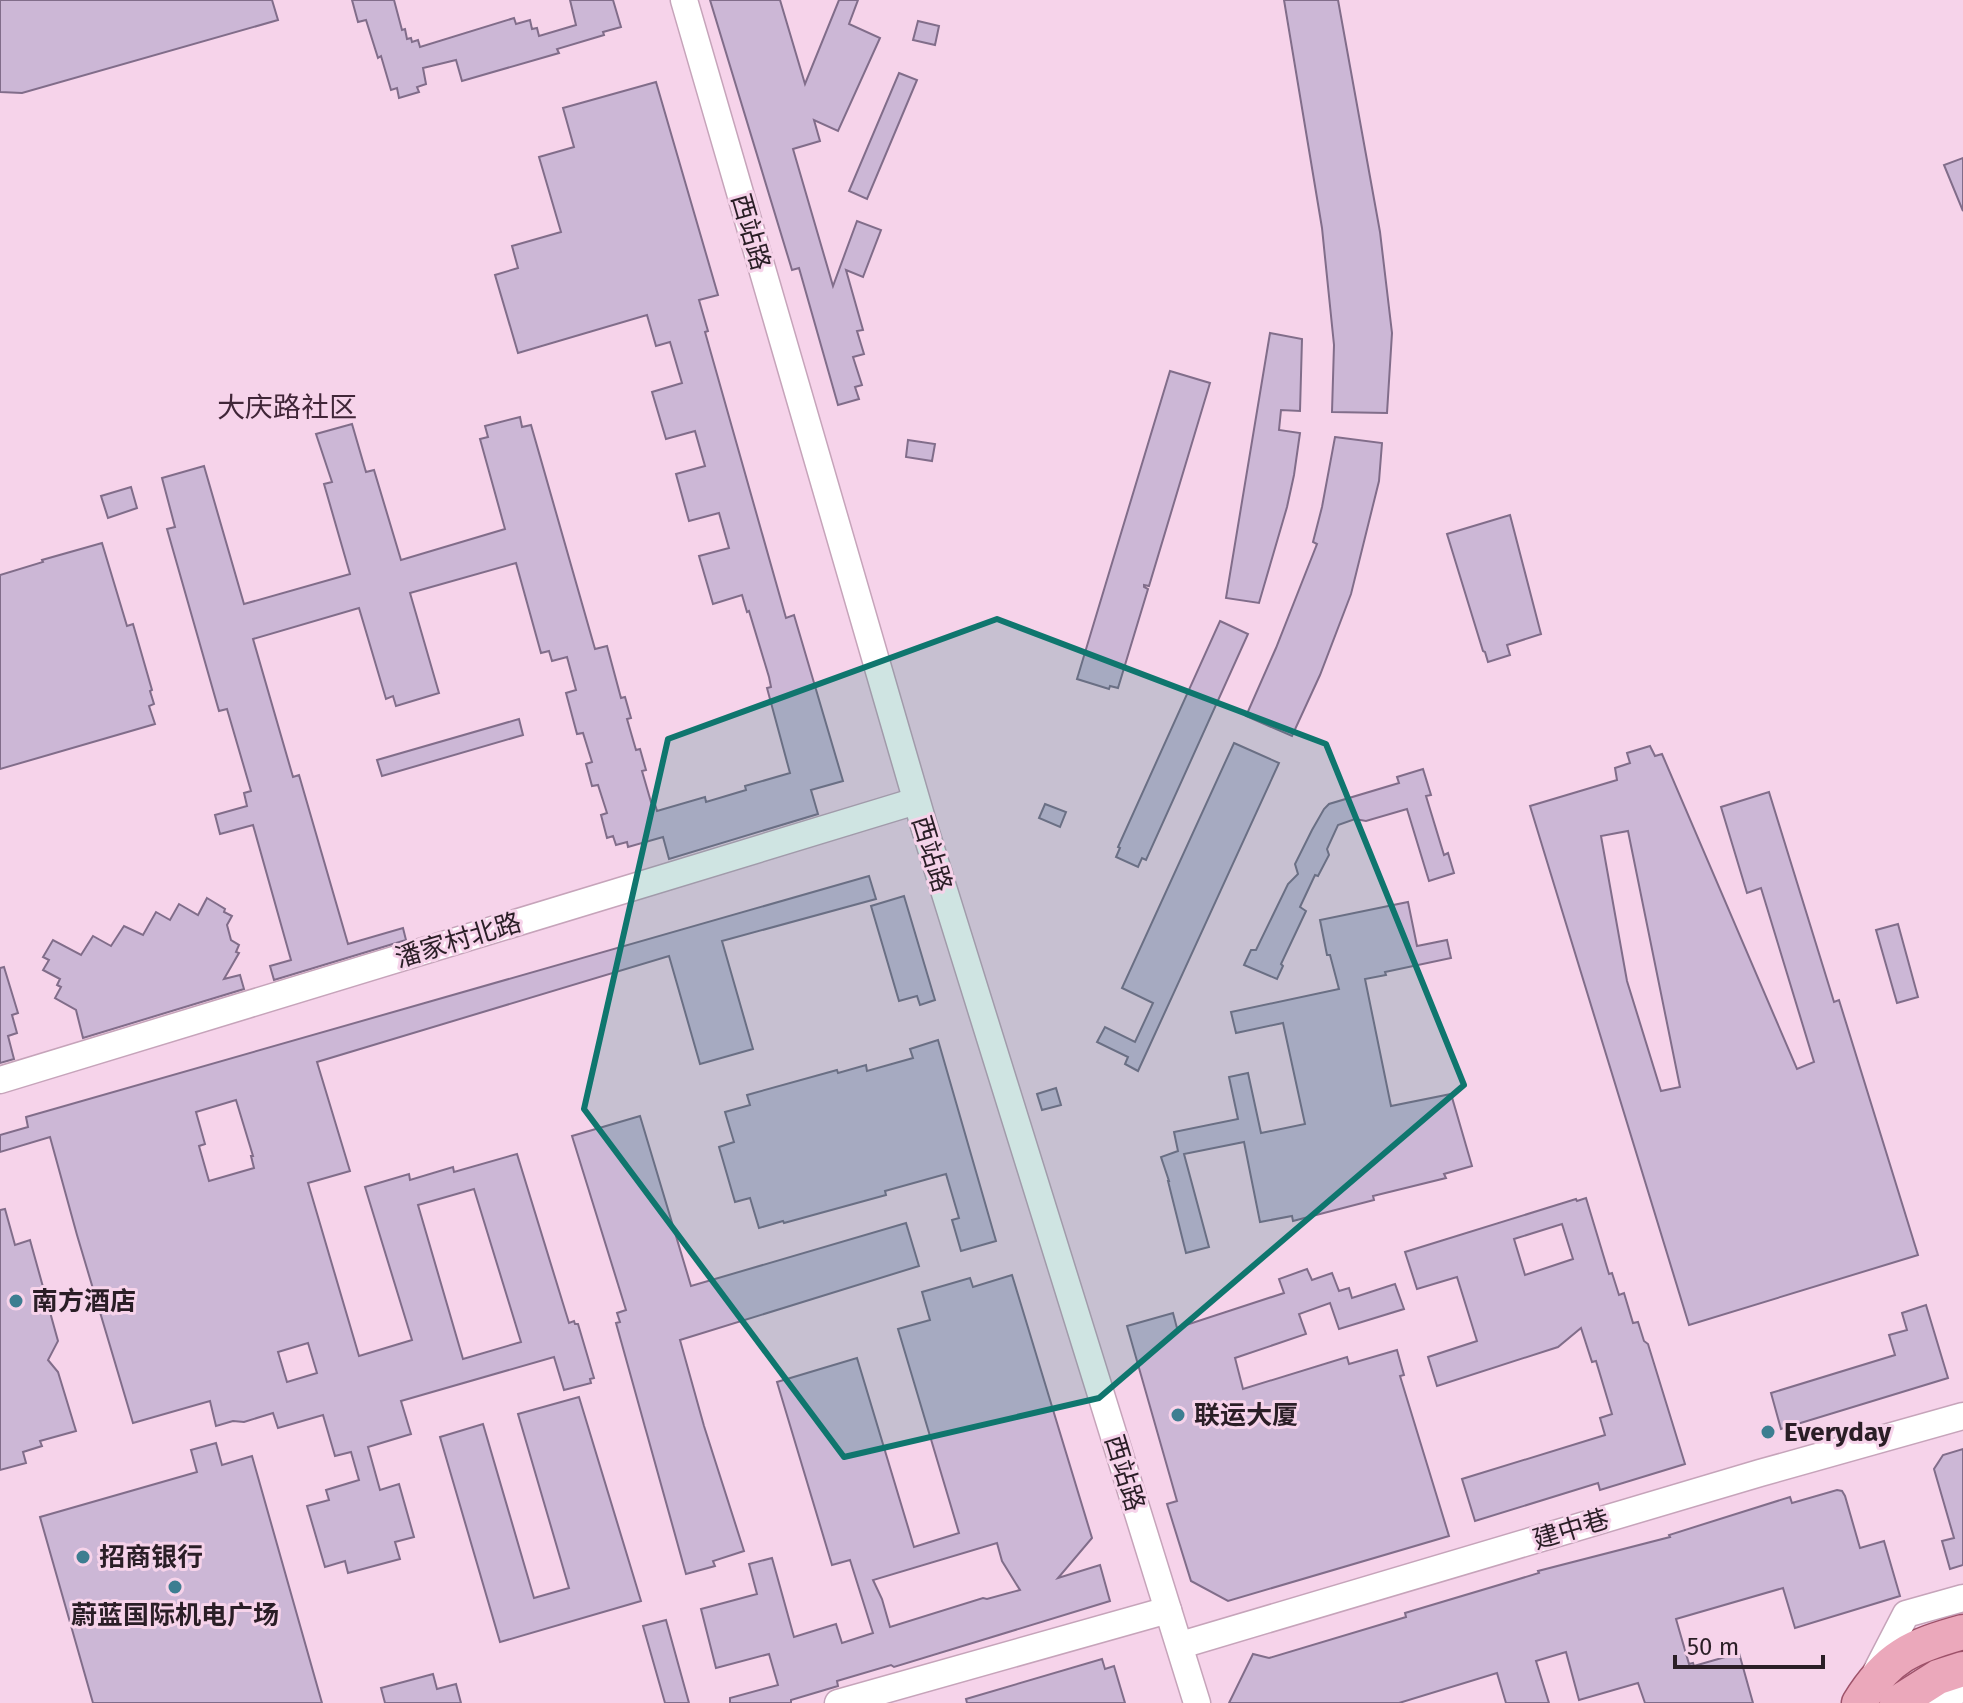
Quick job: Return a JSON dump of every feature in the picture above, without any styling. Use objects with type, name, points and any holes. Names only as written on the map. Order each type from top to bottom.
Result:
[{"type":"main road","points":[[1876,1696],[1893,1661],[1928,1642],[1963,1632]]},
{"type":"main road","points":[[1876,1696],[1963,1669]]},
{"type":"street","name":"西站路","points":[[684,0],[916,801],[1197,1703]]},
{"type":"street","name":"潘家村北路","points":[[0,1080],[916,801]]},
{"type":"street","name":"建中巷","points":[[1181,1645],[1963,1416]]},
{"type":"street","points":[[1876,1696],[1906,1614],[1963,1598]]},
{"type":"street","points":[[838,1703],[1168,1610]]},
{"type":"street","points":[[1932,1703],[1963,1689]]},
{"type":"highlighted area","points":[[997,619],[1326,744],[1464,1085],[1099,1398],[844,1457],[584,1109],[668,739]]},
{"type":"building","points":[[0,0],[272,0],[278,20],[22,93],[0,92]]},
{"type":"building","points":[[352,0],[394,0],[402,30],[405,29],[407,39],[411,38],[412,42],[418,40],[420,47],[514,18],[516,24],[530,20],[532,29],[537,28],[539,36],[576,25],[570,0],[613,0],[621,27],[557,49],[559,53],[462,81],[456,60],[423,68],[426,84],[417,87],[419,92],[399,98],[397,88],[391,90],[366,20],[358,22]]},
{"type":"building","points":[[710,0],[780,0],[805,84],[839,0],[858,0],[849,24],[880,38],[838,131],[814,120],[820,141],[793,149],[833,286],[857,221],[881,230],[863,277],[846,270],[863,330],[857,331],[864,354],[853,357],[862,385],[855,387],[859,399],[838,405],[799,268],[792,270]]},
{"type":"building","points":[[1284,0],[1338,0],[1380,232],[1392,333],[1387,413],[1332,412],[1334,345],[1322,228]]},
{"type":"building","points":[[918,21],[939,26],[935,45],[913,40]]},
{"type":"building","points":[[899,73],[917,80],[867,199],[849,191]]},
{"type":"building","points":[[656,82],[718,295],[699,300],[708,331],[705,332],[786,618],[794,615],[843,781],[811,790],[818,814],[669,859],[663,837],[628,847],[627,842],[616,845],[613,836],[607,838],[601,815],[607,813],[598,785],[592,786],[586,764],[592,762],[583,733],[577,734],[566,693],[576,690],[567,657],[552,661],[549,651],[541,653],[516,563],[410,593],[439,693],[396,706],[393,696],[386,699],[359,608],[253,639],[293,777],[299,775],[348,944],[403,928],[406,940],[274,980],[270,966],[291,960],[253,825],[220,834],[215,815],[247,806],[244,793],[251,791],[227,709],[219,711],[167,529],[175,527],[162,478],[204,466],[244,604],[350,574],[324,484],[332,482],[316,434],[352,424],[366,472],[374,470],[401,560],[505,529],[480,439],[488,437],[485,426],[520,417],[522,427],[531,425],[595,649],[607,646],[621,698],[625,697],[631,718],[627,719],[636,750],[640,749],[646,770],[642,771],[651,802],[654,801],[657,811],[705,797],[706,802],[790,773],[767,688],[771,687],[769,677],[749,611],[742,595],[713,604],[699,556],[729,548],[719,513],[689,521],[676,474],[705,466],[695,431],[666,439],[652,392],[682,383],[670,342],[656,346],[647,315],[518,353],[495,275],[518,268],[512,246],[561,232],[539,157],[574,147],[563,108]]},
{"type":"building","points":[[1963,158],[1963,211],[1944,165]]},
{"type":"building","points":[[1270,333],[1302,339],[1300,411],[1281,410],[1279,430],[1300,433],[1287,507],[1259,603],[1226,598]]},
{"type":"building","points":[[1170,371],[1210,383],[1149,586],[1144,585],[1148,589],[1118,688],[1110,686],[1109,689],[1077,679]]},
{"type":"building","points":[[1335,437],[1382,443],[1379,481],[1351,594],[1320,675],[1292,736],[1246,716],[1317,544],[1313,542]]},
{"type":"building","points":[[908,440],[935,444],[932,461],[906,457]]},
{"type":"building","points":[[131,487],[137,508],[108,518],[101,496]]},
{"type":"building","points":[[1510,515],[1541,634],[1507,645],[1510,655],[1488,662],[1447,534]]},
{"type":"building","points":[[102,543],[127,626],[133,624],[152,690],[154,704],[149,706],[155,724],[0,769],[0,575]]},
{"type":"building","points":[[1220,621],[1248,634],[1146,860],[1142,858],[1138,867],[1116,857],[1118,847]]},
{"type":"building","points":[[519,719],[523,735],[382,776],[377,760]]},
{"type":"building","points":[[1234,743],[1279,763],[1138,1071],[1125,1064],[1128,1057],[1097,1042],[1105,1027],[1135,1042],[1153,1003],[1122,988]]},
{"type":"building","points":[[1650,746],[1655,756],[1662,754],[1797,1069],[1814,1062],[1761,888],[1747,893],[1721,807],[1769,792],[1834,1002],[1839,1000],[1918,1255],[1689,1325],[1530,806],[1617,780],[1615,768],[1630,763],[1627,753]],"holes":[[[1628,831],[1680,1087],[1661,1091],[1627,981],[1601,836]]]},
{"type":"building","points":[[1423,769],[1431,795],[1426,796],[1444,855],[1448,853],[1454,873],[1429,881],[1407,809],[1366,821],[1355,819],[1338,825],[1327,849],[1329,855],[1318,876],[1315,875],[1300,907],[1306,911],[1277,979],[1244,965],[1251,950],[1256,950],[1288,884],[1298,874],[1295,864],[1324,809],[1329,804],[1399,783],[1397,777]]},
{"type":"building","points":[[1045,804],[1066,812],[1060,827],[1039,818]]},
{"type":"building","points":[[869,876],[876,899],[722,941],[753,1049],[700,1064],[669,956],[317,1062],[350,1171],[308,1183],[359,1356],[412,1340],[365,1187],[409,1174],[410,1180],[453,1167],[454,1172],[517,1154],[569,1323],[574,1321],[578,1324],[594,1378],[590,1379],[591,1383],[564,1390],[554,1357],[401,1401],[411,1434],[368,1447],[380,1490],[399,1484],[414,1537],[395,1542],[400,1559],[348,1573],[345,1561],[325,1567],[307,1506],[329,1500],[326,1490],[359,1480],[351,1452],[335,1456],[323,1415],[278,1428],[273,1413],[216,1426],[210,1401],[133,1423],[50,1137],[0,1152],[0,1135],[28,1127],[26,1117]],"holes":[[[236,1100],[254,1168],[209,1181],[199,1146],[205,1144],[196,1112]],[[474,1189],[521,1342],[463,1359],[418,1205]],[[308,1343],[317,1373],[287,1382],[278,1352]]]},
{"type":"building","points":[[904,896],[935,1000],[920,1005],[917,996],[899,1001],[871,906]]},
{"type":"building","points":[[207,898],[232,916],[227,925],[231,940],[239,945],[236,952],[239,953],[224,979],[240,975],[244,989],[83,1038],[76,1010],[55,998],[61,987],[57,985],[60,979],[43,970],[49,960],[43,957],[53,940],[81,955],[93,936],[111,946],[124,926],[143,935],[156,912],[170,920],[179,904],[198,915]]},
{"type":"building","points":[[1408,902],[1417,946],[1447,940],[1451,958],[1365,979],[1391,1106],[1451,1094],[1472,1166],[1444,1174],[1446,1178],[1373,1196],[1374,1200],[1293,1221],[1292,1216],[1260,1222],[1244,1142],[1184,1154],[1209,1247],[1186,1253],[1161,1157],[1178,1151],[1174,1132],[1238,1119],[1229,1077],[1248,1073],[1261,1133],[1305,1124],[1283,1023],[1236,1033],[1231,1012],[1339,989],[1330,955],[1327,955],[1320,920]]},
{"type":"building","points":[[1898,924],[1918,997],[1897,1003],[1876,930]]},
{"type":"building","points":[[4,967],[18,1013],[12,1015],[17,1033],[8,1036],[14,1059],[0,1063],[0,968]]},
{"type":"building","points":[[938,1040],[996,1241],[961,1251],[952,1220],[959,1218],[946,1174],[885,1191],[886,1195],[759,1228],[750,1198],[735,1202],[719,1147],[734,1142],[725,1112],[750,1105],[747,1095],[837,1070],[838,1073],[866,1065],[867,1071],[913,1058],[910,1049]]},
{"type":"building","points":[[1056,1088],[1061,1105],[1042,1110],[1037,1094]]},
{"type":"building","points":[[640,1116],[691,1286],[906,1223],[919,1266],[680,1340],[744,1551],[713,1561],[715,1566],[686,1574],[616,1323],[620,1322],[617,1313],[626,1310],[572,1136]]},
{"type":"building","points":[[1586,1198],[1609,1274],[1612,1273],[1619,1295],[1624,1293],[1633,1323],[1638,1322],[1644,1341],[1648,1344],[1685,1464],[1600,1490],[1598,1483],[1475,1521],[1462,1479],[1605,1435],[1600,1418],[1612,1414],[1596,1361],[1592,1362],[1581,1328],[1558,1347],[1437,1386],[1428,1357],[1477,1341],[1457,1277],[1417,1289],[1405,1252]],"holes":[[[1562,1224],[1573,1259],[1525,1275],[1514,1239]]]},
{"type":"building","points":[[5,1209],[15,1245],[30,1240],[58,1341],[48,1360],[58,1372],[76,1431],[40,1441],[42,1446],[23,1452],[26,1463],[0,1470],[0,1210]]},
{"type":"building","points":[[1307,1269],[1312,1280],[1332,1273],[1339,1291],[1349,1288],[1352,1298],[1395,1284],[1404,1309],[1339,1329],[1330,1303],[1299,1314],[1306,1334],[1235,1358],[1243,1389],[1347,1357],[1349,1364],[1397,1350],[1404,1375],[1400,1376],[1449,1536],[1228,1601],[1191,1581],[1167,1504],[1177,1501],[1127,1326],[1173,1313],[1177,1328],[1284,1293],[1279,1279]]},
{"type":"building","points":[[1012,1275],[1092,1538],[1058,1578],[1100,1565],[1110,1601],[894,1667],[891,1665],[837,1681],[838,1686],[791,1700],[791,1703],[730,1703],[730,1698],[778,1685],[769,1654],[716,1668],[701,1609],[757,1594],[749,1564],[772,1558],[794,1637],[836,1624],[842,1643],[873,1633],[850,1560],[832,1565],[777,1382],[857,1358],[914,1547],[959,1533],[898,1329],[930,1320],[922,1292],[970,1278],[973,1287]],"holes":[[[997,1543],[1002,1561],[1020,1590],[983,1598],[890,1627],[873,1580]]]},
{"type":"building","points":[[1926,1305],[1948,1378],[1781,1429],[1771,1393],[1895,1355],[1889,1335],[1907,1330],[1902,1313]]},
{"type":"building","points":[[579,1397],[641,1601],[500,1642],[440,1437],[483,1424],[534,1598],[569,1588],[518,1414]]},
{"type":"building","name":"蔚蓝国际机电广场","points":[[216,1443],[222,1465],[252,1456],[322,1703],[93,1703],[40,1517],[197,1472],[191,1450]]},
{"type":"building","points":[[1963,1449],[1963,1565],[1950,1569],[1942,1541],[1954,1538],[1934,1469],[1943,1455]]},
{"type":"building","points":[[1837,1490],[1845,1496],[1860,1548],[1884,1541],[1900,1596],[1795,1628],[1783,1588],[1676,1619],[1689,1664],[1693,1663],[1694,1666],[1739,1653],[1753,1703],[1645,1703],[1638,1683],[1579,1700],[1566,1652],[1536,1661],[1549,1703],[1506,1703],[1497,1673],[1399,1703],[1229,1703],[1253,1654],[1269,1658],[1406,1617],[1405,1613],[1538,1571],[1670,1537],[1790,1497],[1792,1503]]},
{"type":"building","points":[[666,1620],[689,1703],[665,1703],[643,1626]]},
{"type":"building","points":[[1102,1659],[1105,1669],[1114,1666],[1125,1703],[967,1703],[966,1699]]},
{"type":"building","points":[[433,1674],[437,1689],[456,1684],[461,1703],[385,1703],[381,1688]]},
{"type":"place","name":"南方酒店","points":[[16,1301]]},
{"type":"place","name":"联运大厦","points":[[1178,1415]]},
{"type":"place","name":"Everyday","points":[[1768,1432]]},
{"type":"place","name":"招商银行","points":[[83,1557]]},
{"type":"place","name":"蔚蓝国际机电广场","points":[[175,1587]]},
{"type":"district","name":"大庆路社区","points":[[287,407]]}]
